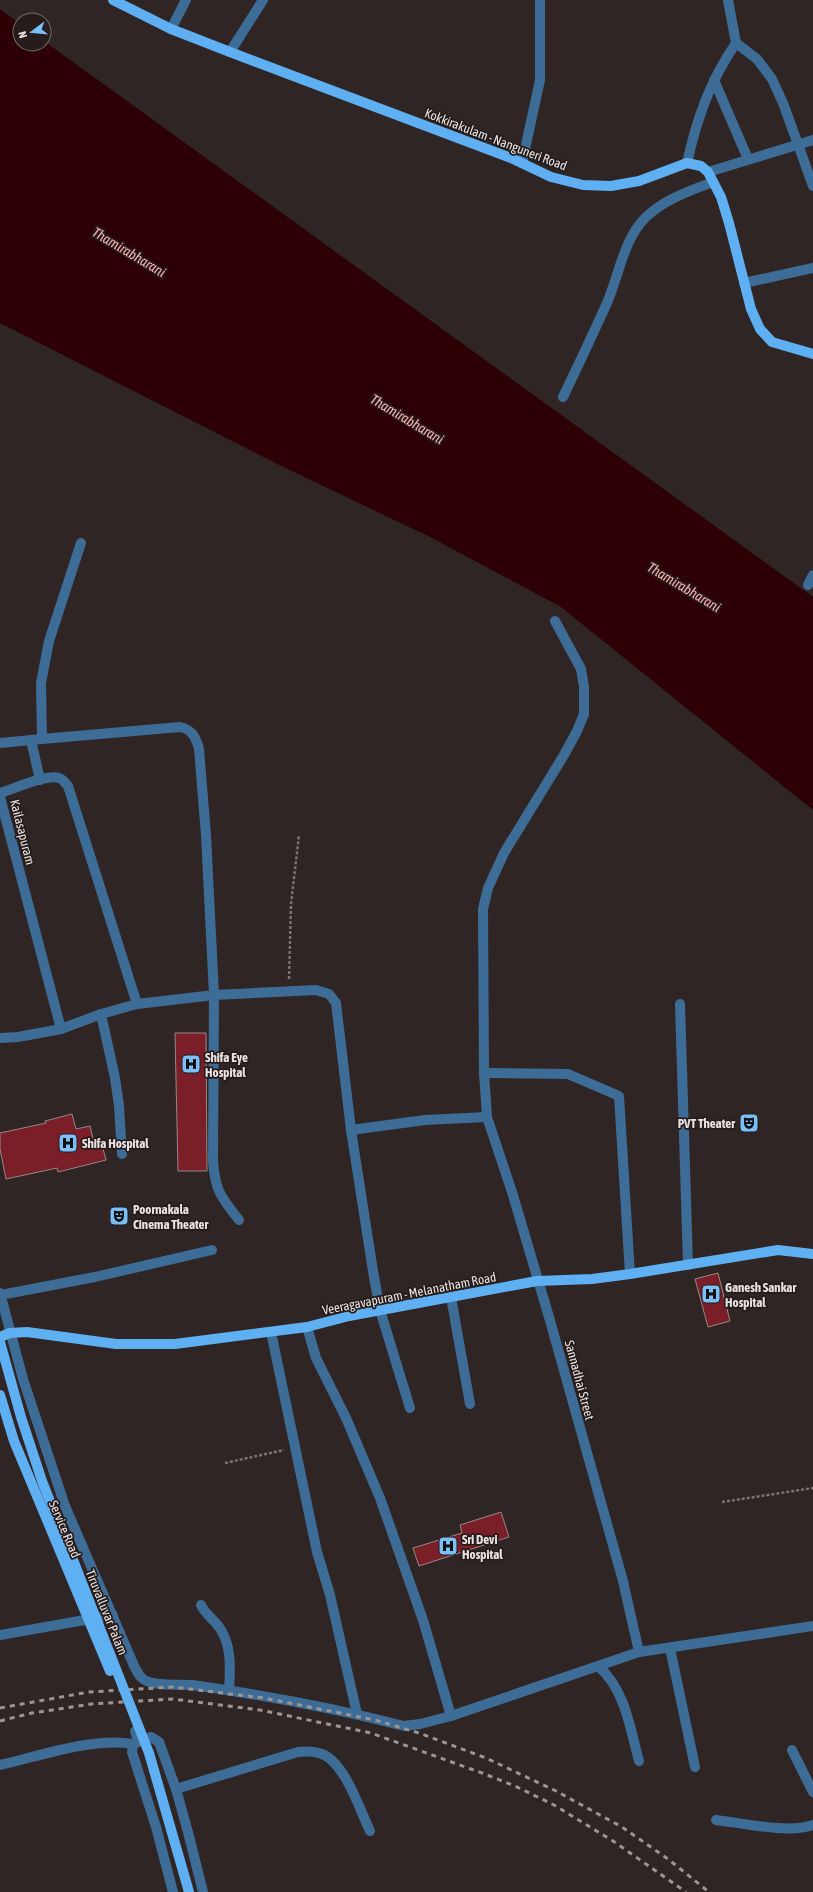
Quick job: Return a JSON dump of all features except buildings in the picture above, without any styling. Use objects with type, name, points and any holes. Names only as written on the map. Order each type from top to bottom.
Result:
[{"type":"main road","name":"Kokkirakulam - Nanguneri Road","points":[[113,0],[171,29],[522,163],[551,177],[583,185],[611,186],[639,181],[687,163]]},
{"type":"main road","points":[[687,163],[701,166],[708,172],[721,197],[751,309],[760,329],[772,342],[813,354]]},
{"type":"main road","name":"Veeragavapuram - Melanatham Road","points":[[10,1333],[27,1332],[116,1344],[175,1344],[307,1327],[380,1310],[537,1281],[592,1279],[778,1250],[813,1254]]},
{"type":"main road","points":[[0,1337],[10,1333]]},
{"type":"main road","name":"Tiruvalluvar Palam","points":[[0,1342],[21,1417],[42,1482],[149,1753],[189,1892]]},
{"type":"main road","name":"Service Road","points":[[0,1395],[14,1441],[110,1671]]},
{"type":"street","points":[[171,29],[186,0]]},
{"type":"street","points":[[230,52],[263,0]]},
{"type":"street","points":[[522,163],[540,80],[540,0]]},
{"type":"street","points":[[687,163],[694,131],[706,96],[736,43],[728,0]]},
{"type":"street","points":[[736,43],[757,58],[772,79],[783,103],[813,186]]},
{"type":"street","points":[[714,80],[748,159]]},
{"type":"street","points":[[708,172],[813,140]]},
{"type":"street","points":[[563,397],[607,302],[634,231],[662,204],[680,194],[713,182]]},
{"type":"street","points":[[744,283],[813,268]]},
{"type":"street","points":[[42,739],[42,683],[49,641],[81,543]]},
{"type":"street","points":[[808,585],[813,575]]},
{"type":"street","name":"Sannadhai Street","points":[[555,621],[580,669],[584,687],[584,714],[577,731],[504,853],[488,888],[482,909],[484,1073],[487,1117],[512,1192],[623,1581],[639,1652]]},
{"type":"street","points":[[0,742],[180,727],[188,729],[195,737],[199,749],[206,835],[214,995],[214,1182],[219,1195],[239,1220]]},
{"type":"street","points":[[31,740],[40,780]]},
{"type":"street","name":"Kailasapuram","points":[[61,1029],[0,798],[3,792],[40,780],[58,777],[68,786],[137,1004]]},
{"type":"street","points":[[0,1038],[61,1029],[101,1014],[137,1004],[214,995],[289,991],[316,990],[329,994],[336,1003],[351,1130],[364,1221],[380,1310],[410,1408]]},
{"type":"street","points":[[680,1004],[688,1265]]},
{"type":"street","points":[[101,1014],[115,1078],[119,1106],[122,1154]]},
{"type":"street","points":[[484,1073],[568,1074],[619,1096],[630,1274]]},
{"type":"street","points":[[351,1130],[425,1120],[487,1117]]},
{"type":"street","points":[[212,1250],[95,1277],[0,1294],[25,1386],[65,1506],[135,1668],[142,1680],[154,1683],[187,1685],[262,1695],[357,1714],[404,1726],[420,1724],[451,1716],[639,1652],[813,1626]]},
{"type":"street","points":[[451,1297],[470,1404]]},
{"type":"street","points":[[307,1327],[316,1358],[346,1418],[380,1498],[423,1620],[451,1716]]},
{"type":"street","points":[[271,1332],[316,1552],[330,1595],[357,1714]]},
{"type":"street","points":[[201,1605],[204,1612],[222,1630],[225,1637],[230,1666],[229,1691]]},
{"type":"street","points":[[0,1635],[89,1618],[113,1615]]},
{"type":"street","points":[[670,1648],[695,1767]]},
{"type":"street","points":[[598,1666],[610,1678],[619,1695],[639,1761]]},
{"type":"street","points":[[0,1765],[90,1744],[151,1737],[159,1742],[176,1789],[203,1892]]},
{"type":"street","points":[[135,1739],[132,1752],[156,1827],[173,1892]]},
{"type":"street","points":[[792,1750],[813,1792]]},
{"type":"street","points":[[176,1789],[298,1752],[311,1751],[323,1754],[335,1762],[346,1779],[370,1831]]},
{"type":"street","points":[[716,1820],[790,1829],[805,1828],[813,1825]]},
{"type":"path","points":[[289,991],[289,928],[299,836]]},
{"type":"path","points":[[225,1463],[294,1448]]},
{"type":"path","points":[[722,1502],[813,1488]]},
{"type":"water","name":"Thamirabharani","points":[[0,9],[12,18],[12,52],[52,52],[52,47],[813,597],[813,810],[561,607],[430,537],[275,463],[0,323]]},
{"type":"railway","points":[[0,1708],[89,1692],[173,1687],[264,1698],[375,1720],[419,1733],[486,1758],[556,1791],[622,1827],[668,1859],[709,1892]]},
{"type":"railway","points":[[0,1721],[32,1713],[91,1704],[173,1699],[260,1710],[371,1733],[482,1773],[515,1786],[554,1805],[613,1841],[686,1892]]},
{"type":"place","name":"Shifa Eye Hospital","points":[[191,1064]]},
{"type":"place","name":"PVT Theater","points":[[749,1123]]},
{"type":"place","name":"Shifa Hospital","points":[[68,1143]]},
{"type":"place","name":"Poornakala Cinema Theater","points":[[119,1216]]},
{"type":"place","name":"Ganesh Sankar Hospital","points":[[711,1294]]},
{"type":"place","name":"Sri Devi Hospital","points":[[448,1546]]}]
